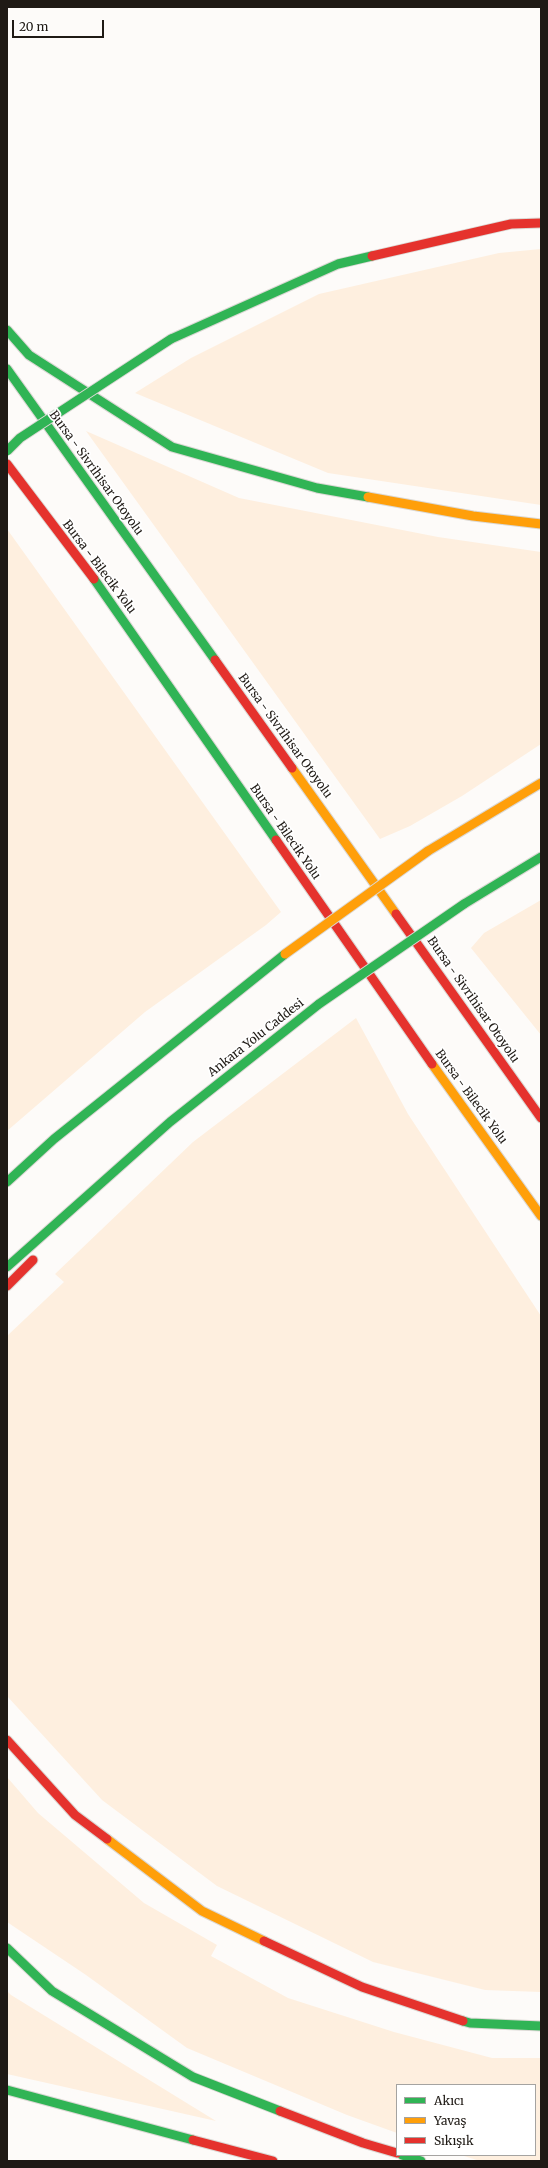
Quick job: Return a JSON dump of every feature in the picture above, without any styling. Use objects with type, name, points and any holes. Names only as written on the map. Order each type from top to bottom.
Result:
[{"type":"highway","points":[[7,451],[20,438],[171,340],[338,264],[511,224],[541,223]]},
{"type":"highway","points":[[7,330],[29,355],[172,447],[317,488],[473,516],[541,524]]},
{"type":"highway","name":"Bursa - Sivrihisar Otoyolu","points":[[7,369],[541,1118]]},
{"type":"highway","name":"Bursa - Bilecik Yolu","points":[[7,464],[109,599],[410,1033],[541,1216]]},
{"type":"highway","points":[[7,1182],[54,1139],[286,954],[428,852],[541,783]]},
{"type":"highway","name":"Ankara Yolu Caddesi","points":[[7,1267],[170,1122],[319,1004],[464,904],[541,857]]},
{"type":"highway","points":[[58,1235],[170,1122]]},
{"type":"highway","points":[[7,1286],[41,1252]]},
{"type":"highway","points":[[7,1740],[75,1815],[202,1910],[362,1987],[470,2023],[541,2026]]},
{"type":"highway","points":[[7,1948],[52,1991],[193,2077],[356,2140],[396,2153]]},
{"type":"highway","points":[[7,2090],[274,2161]]},
{"type":"highway","points":[[405,2156],[421,2161]]},
{"type":"shaded area","points":[[541,249],[541,505],[328,473],[135,393],[191,358],[319,294],[499,253]]},
{"type":"shaded area","points":[[86,431],[239,498],[438,537],[541,552],[541,744],[462,796],[410,826],[380,839]]},
{"type":"shaded area","points":[[7,529],[281,912],[266,925],[145,1012],[7,1131]]},
{"type":"shaded area","points":[[541,900],[541,1035],[471,948],[484,933]]},
{"type":"shaded area","points":[[356,1018],[408,1114],[541,1316],[541,1992],[485,1990],[373,1962],[217,1886],[102,1800],[7,1696],[7,1336],[64,1282],[55,1274],[193,1142]]},
{"type":"shaded area","points":[[7,1777],[38,1813],[144,1903],[217,1945],[211,1956],[288,1998],[394,2032],[492,2058],[541,2058],[541,2161],[480,2161],[464,2156],[536,2156],[536,2084],[396,2084],[396,2133],[347,2115],[187,2048],[86,1975],[7,1922]]},
{"type":"shaded area","points":[[7,1991],[11,1995],[216,2121],[7,2074]]},
{"type":"traffic: fast","points":[[171,339],[338,264],[372,256]]},
{"type":"traffic: fast","points":[[7,330],[29,355],[172,447],[317,488],[368,497]]},
{"type":"traffic: fast","points":[[7,451],[20,438],[171,339]]},
{"type":"traffic: fast","points":[[7,369],[215,660]]},
{"type":"traffic: fast","points":[[94,579],[276,840]]},
{"type":"traffic: fast","points":[[464,904],[541,857]]},
{"type":"traffic: fast","points":[[319,1004],[464,904]]},
{"type":"traffic: fast","points":[[7,1182],[54,1139],[285,954]]},
{"type":"traffic: fast","points":[[7,1267],[170,1122],[319,1004]]},
{"type":"traffic: fast","points":[[7,1948],[52,1991],[193,2077],[280,2111]]},
{"type":"traffic: fast","points":[[463,2021],[470,2023],[541,2026]]},
{"type":"traffic: fast","points":[[7,2090],[193,2140]]},
{"type":"traffic: fast","points":[[405,2156],[421,2161]]},
{"type":"traffic: slow","points":[[368,497],[473,516],[541,524]]},
{"type":"traffic: slow","points":[[292,768],[396,914]]},
{"type":"traffic: slow","points":[[428,851],[541,783]]},
{"type":"traffic: slow","points":[[285,954],[428,851]]},
{"type":"traffic: slow","points":[[432,1064],[541,1216]]},
{"type":"traffic: slow","points":[[107,1839],[202,1911],[264,1941]]},
{"type":"traffic: jam","points":[[372,256],[511,224],[541,223]]},
{"type":"traffic: jam","points":[[7,464],[94,579]]},
{"type":"traffic: jam","points":[[215,660],[292,768]]},
{"type":"traffic: jam","points":[[276,840],[432,1064]]},
{"type":"traffic: jam","points":[[396,914],[541,1118]]},
{"type":"traffic: jam","points":[[7,1286],[33,1260]]},
{"type":"traffic: jam","points":[[7,1740],[75,1815],[107,1839]]},
{"type":"traffic: jam","points":[[264,1941],[362,1987],[463,2021]]},
{"type":"traffic: jam","points":[[280,2111],[363,2143],[396,2153]]},
{"type":"traffic: jam","points":[[193,2140],[273,2161]]}]
